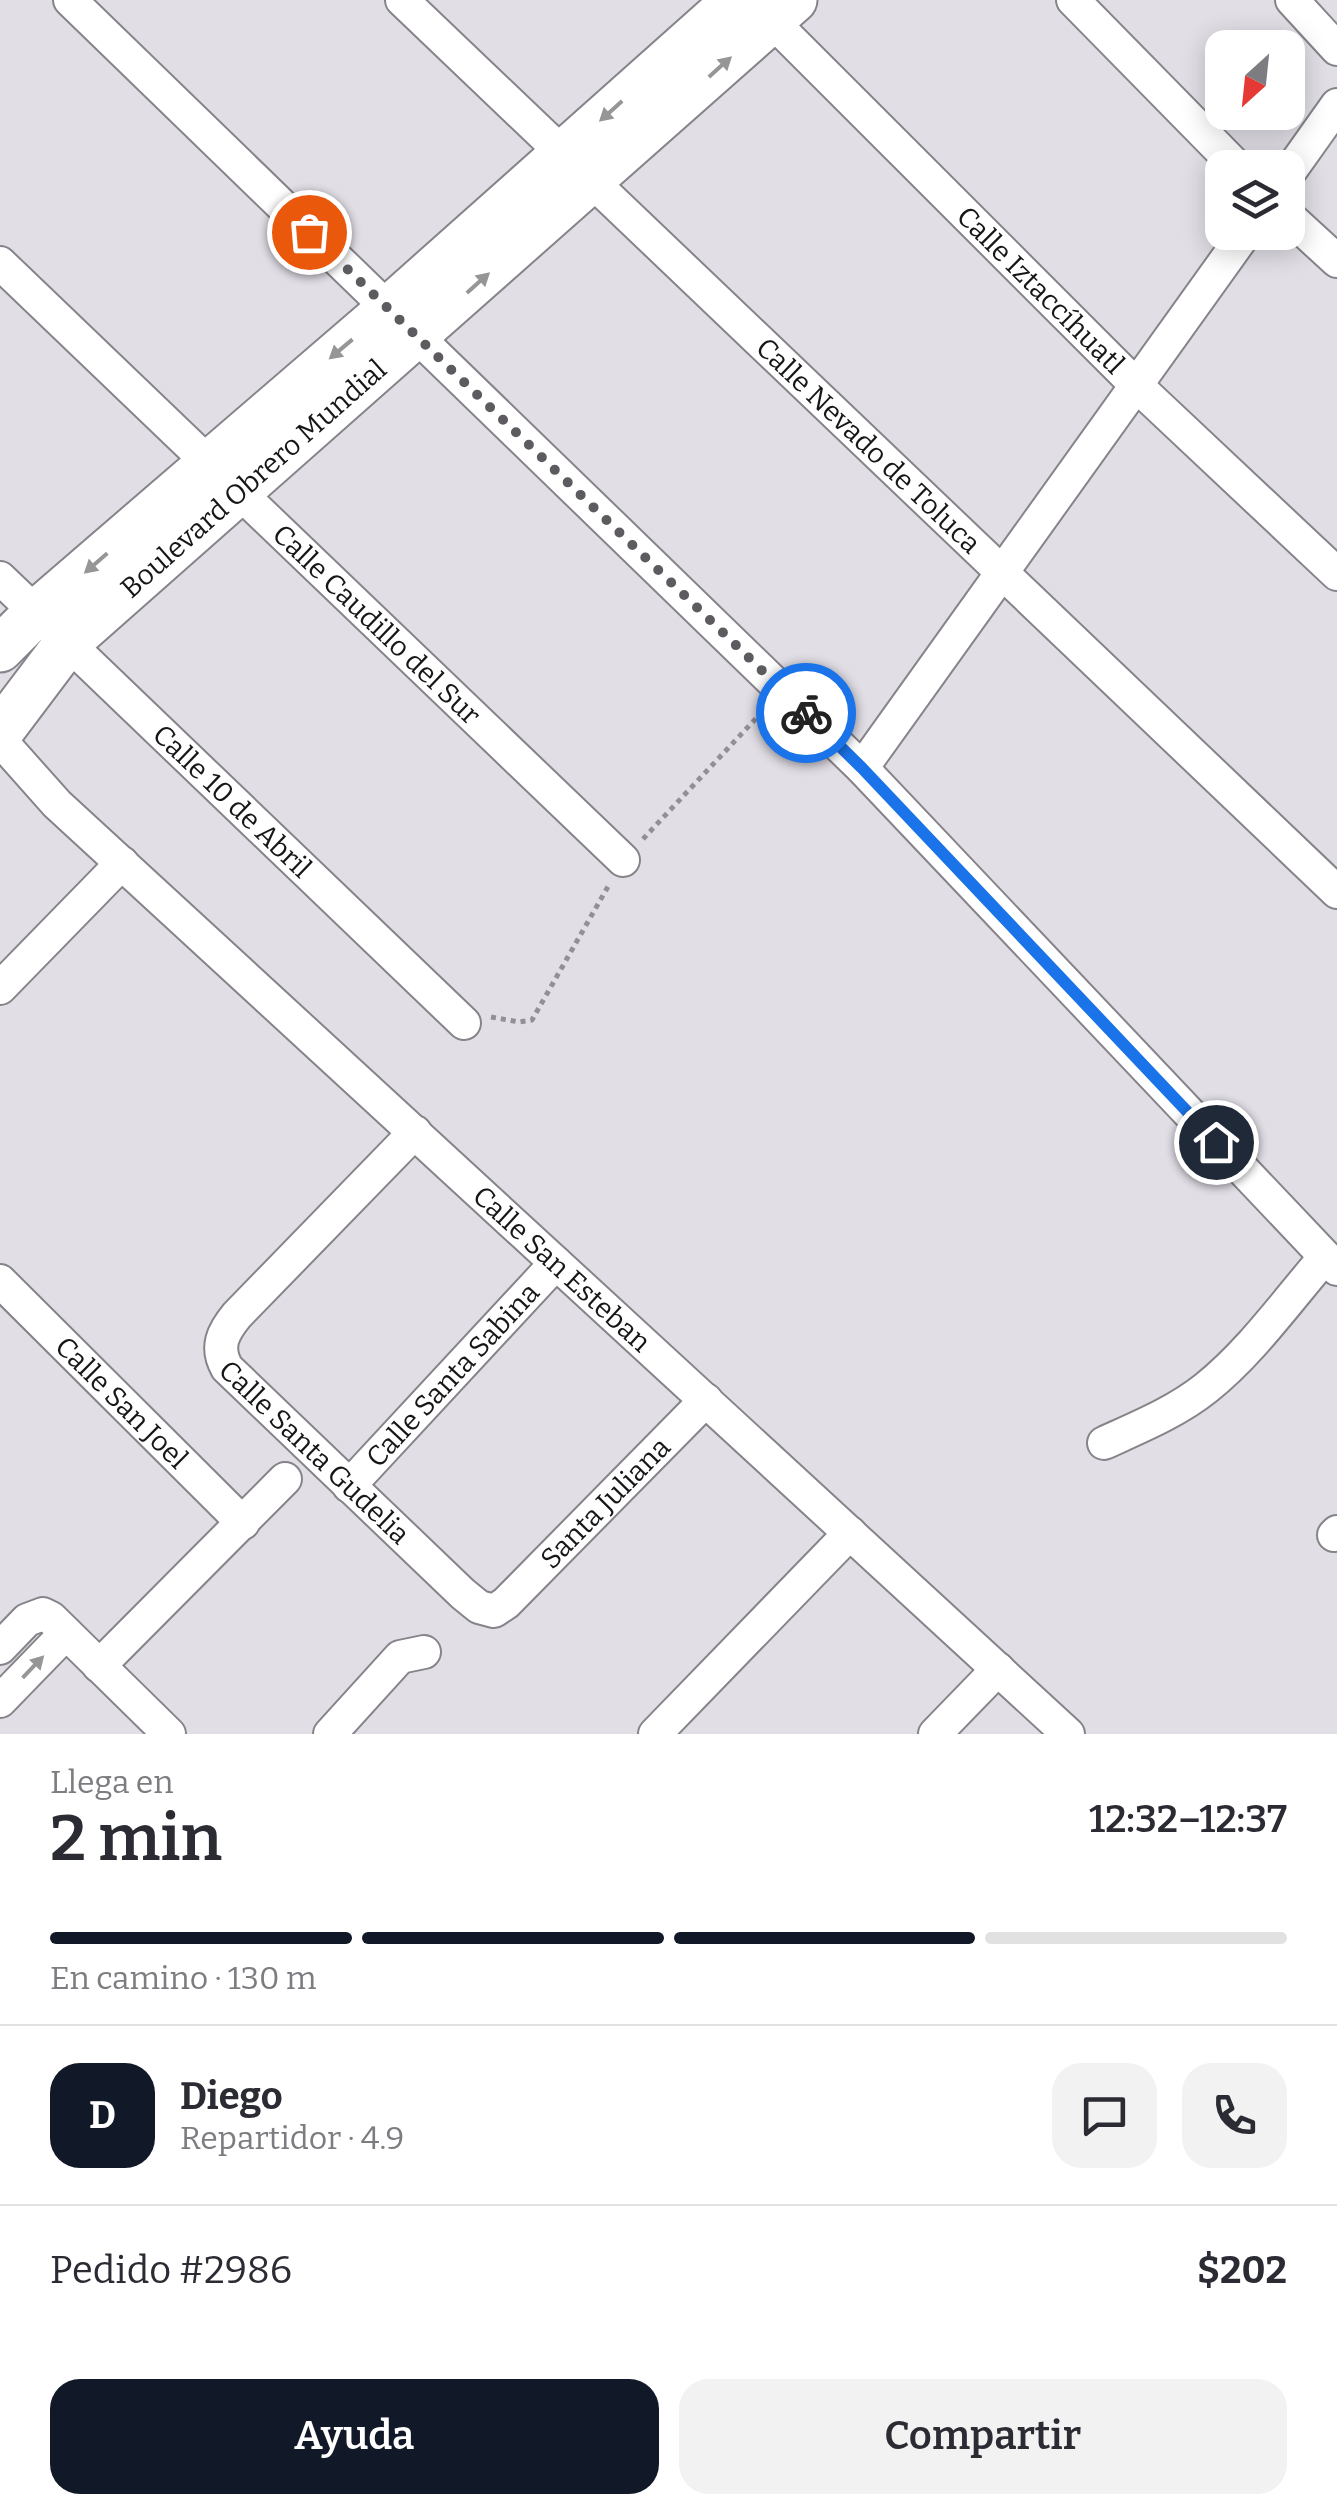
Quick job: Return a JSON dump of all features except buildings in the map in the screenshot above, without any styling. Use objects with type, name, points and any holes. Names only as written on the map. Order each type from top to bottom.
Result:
[{"type":"street","points":[[70,0],[862,768],[1331,1263],[1204,1390],[1174,1410],[1104,1443]]},
{"type":"street","name":"Calle Nevado de Toluca","points":[[402,0],[1337,892]]},
{"type":"street","points":[[1073,0],[1220,150]]},
{"type":"street","points":[[1292,0],[1337,49]]},
{"type":"street","name":"Boulevard Obrero Mundial","points":[[0,649],[52,628],[763,5]]},
{"type":"street","name":"Calle Iztaccíhuatl","points":[[763,5],[1136,385],[1337,574]]},
{"type":"street","points":[[1305,150],[1337,105]]},
{"type":"street","points":[[1305,232],[1337,261]]},
{"type":"street","points":[[862,768],[1233,250]]},
{"type":"street","name":"Calle Caudillo del Sur","points":[[0,263],[624,860]]},
{"type":"street","name":"Calle 10 de Abril","points":[[0,578],[464,1023]]},
{"type":"street","name":"Boulevard Obrero Mundial","points":[[0,732],[52,628]]},
{"type":"street","name":"Calle San Esteban","points":[[0,740],[58,804],[1068,1734]]},
{"type":"street","points":[[0,988],[122,862]]},
{"type":"street","name":"Calle Santa Gudelia","points":[[415,1132],[222,1334],[221,1358],[226,1368],[478,1607],[494,1611],[506,1603]]},
{"type":"street","name":"Calle Santa Sabina","points":[[349,1486],[556,1262]]},
{"type":"street","name":"Calle San Joel","points":[[0,1280],[244,1523]]},
{"type":"street","name":"Santa Juliana","points":[[506,1603],[706,1400]]},
{"type":"street","points":[[99,1666],[285,1479]]},
{"type":"street","points":[[654,1734],[850,1533]]},
{"type":"street","points":[[0,1648],[27,1620],[44,1614],[169,1734]]},
{"type":"street","points":[[0,1701],[58,1626]]},
{"type":"street","points":[[330,1734],[404,1654],[424,1652]]},
{"type":"street","points":[[935,1734],[998,1669]]},
{"type":"way so far","points":[[309,232],[806,713]]},
{"type":"route","points":[[806,713],[1216,1142]]}]
